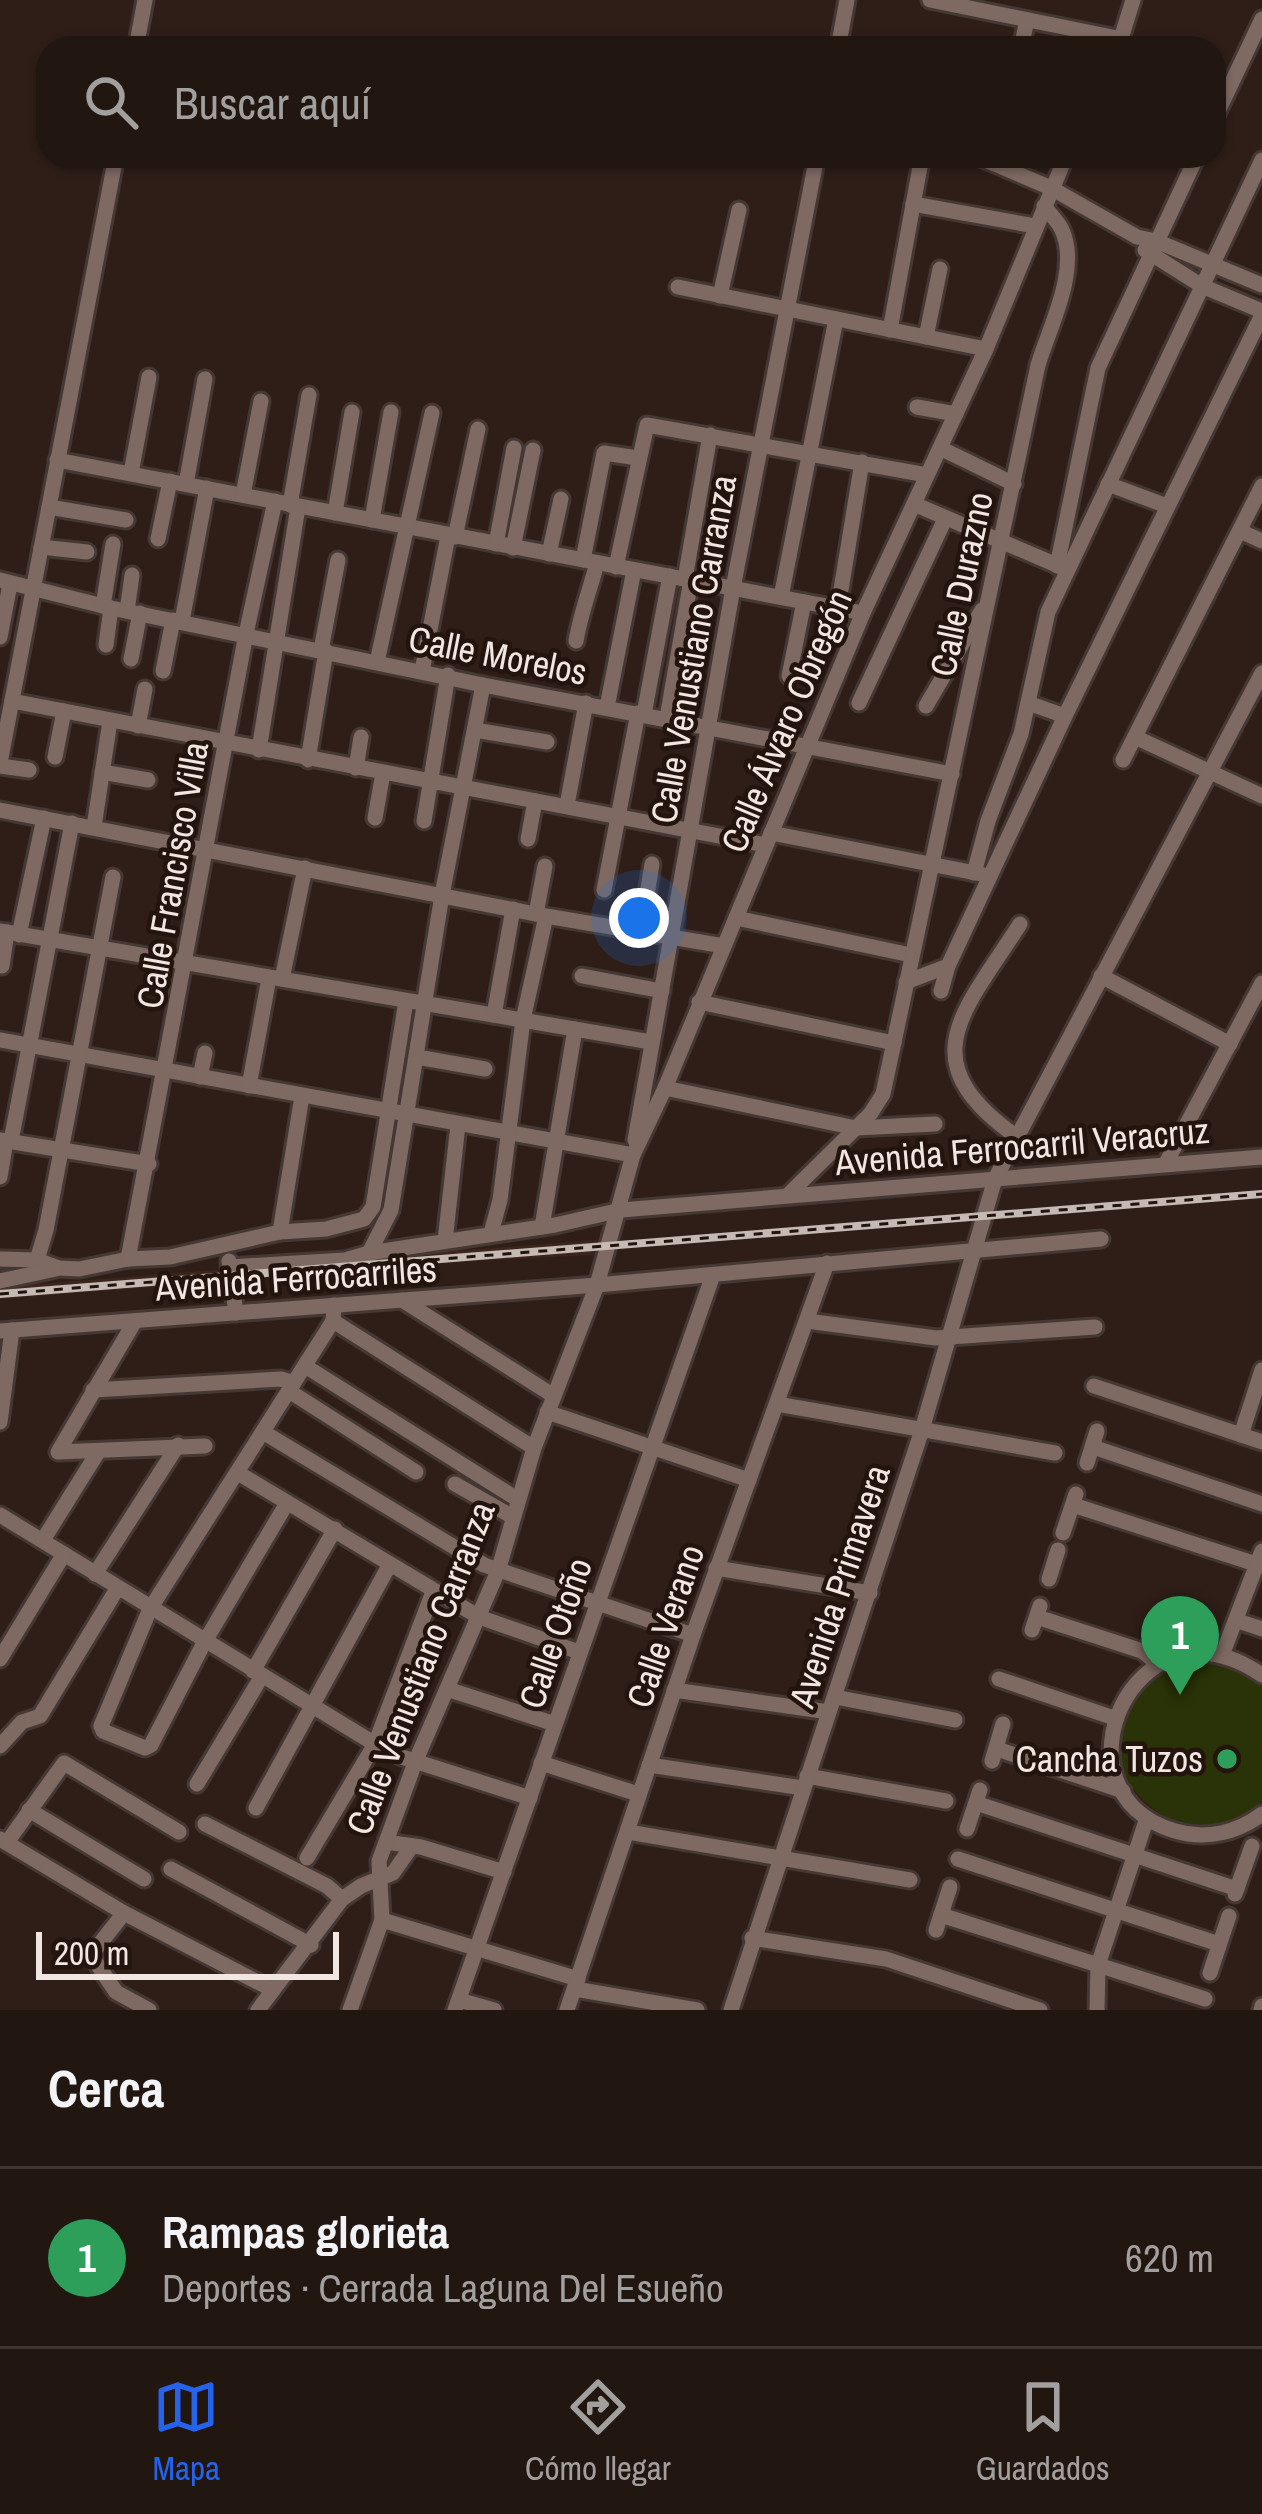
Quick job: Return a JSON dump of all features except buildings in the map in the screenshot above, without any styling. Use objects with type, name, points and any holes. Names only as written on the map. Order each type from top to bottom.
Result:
[{"type":"street","points":[[138,36],[146,0]]},
{"type":"street","points":[[840,36],[847,0]]},
{"type":"street","points":[[930,0],[1088,36]]},
{"type":"street","points":[[1122,36],[1133,0]]},
{"type":"street","points":[[1024,36],[1027,20]]},
{"type":"street","points":[[1226,95],[1262,20]]},
{"type":"street","points":[[1062,568],[1108,484],[1262,160]]},
{"type":"street","points":[[29,770],[0,764],[114,168]]},
{"type":"street","name":"Calle Venustiano Carranza","points":[[633,1155],[733,588],[815,168]]},
{"type":"street","points":[[890,330],[920,168]]},
{"type":"street","points":[[982,875],[1262,313],[1202,286],[1137,237],[1012,168]]},
{"type":"street","name":"Calle Álvaro Obregón","points":[[597,1285],[633,1155],[863,613],[986,349],[1060,168]]},
{"type":"street","points":[[941,991],[982,875],[1028,704],[1062,568],[1093,386],[1191,168]]},
{"type":"street","points":[[913,204],[1036,226]]},
{"type":"street","name":"Calle Durazno","points":[[788,1195],[856,1128],[883,1094],[1038,364],[1065,278],[1062,230],[1044,206]]},
{"type":"street","points":[[720,296],[739,210]]},
{"type":"street","points":[[1152,248],[1262,285]]},
{"type":"street","points":[[926,337],[940,268]]},
{"type":"street","points":[[678,287],[986,349]]},
{"type":"street","points":[[781,597],[836,319]]},
{"type":"street","points":[[130,473],[149,377]]},
{"type":"street","points":[[158,539],[205,379]]},
{"type":"street","points":[[259,750],[288,504],[309,394]]},
{"type":"street","points":[[243,495],[261,400]]},
{"type":"street","points":[[917,407],[956,414]]},
{"type":"street","points":[[334,513],[352,412]]},
{"type":"street","points":[[372,520],[391,412]]},
{"type":"street","points":[[377,662],[432,413]]},
{"type":"street","points":[[607,707],[638,458],[647,424],[927,475]]},
{"type":"street","points":[[422,671],[478,429]]},
{"type":"street","points":[[667,718],[682,578],[710,435]]},
{"type":"street","points":[[505,546],[514,448]]},
{"type":"street","points":[[940,448],[1014,484]]},
{"type":"street","points":[[505,546],[533,450]]},
{"type":"street","points":[[577,641],[582,604],[589,597],[604,453],[638,458]]},
{"type":"street","points":[[57,460],[863,613]]},
{"type":"street","points":[[838,608],[862,461]]},
{"type":"street","points":[[1108,484],[1167,506]]},
{"type":"street","points":[[1123,760],[1262,486]]},
{"type":"street","points":[[164,671],[207,488]]},
{"type":"street","points":[[549,554],[561,499]]},
{"type":"street","name":"Calle Francisco Villa","points":[[128,1259],[246,634],[288,504]]},
{"type":"street","points":[[914,504],[1062,568]]},
{"type":"street","points":[[49,507],[126,520]]},
{"type":"street","points":[[859,703],[945,519]]},
{"type":"street","points":[[1240,531],[1262,541]]},
{"type":"street","points":[[113,544],[131,659]]},
{"type":"street","points":[[41,547],[87,552]]},
{"type":"street","points":[[308,760],[338,560]]},
{"type":"street","points":[[106,645],[132,575]]},
{"type":"street","points":[[604,890],[641,713],[682,578]]},
{"type":"street","points":[[0,638],[5,582]]},
{"type":"street","name":"Calle Morelos","points":[[5,582],[483,685],[952,774]]},
{"type":"street","points":[[790,676],[804,602]]},
{"type":"street","points":[[926,706],[986,604]]},
{"type":"street","points":[[944,672],[971,679]]},
{"type":"street","name":"Avenida Primavera","points":[[731,2010],[921,1432],[995,1179],[1262,673]]},
{"type":"street","points":[[424,821],[448,675]]},
{"type":"street","points":[[369,1253],[391,1210],[442,895],[483,685]]},
{"type":"street","points":[[137,726],[145,689]]},
{"type":"street","points":[[12,701],[690,829],[982,875]]},
{"type":"street","points":[[567,805],[586,703]]},
{"type":"street","points":[[1028,704],[1065,716]]},
{"type":"street","points":[[55,757],[64,711]]},
{"type":"street","points":[[94,827],[110,721]]},
{"type":"street","points":[[475,730],[547,742]]},
{"type":"street","points":[[356,768],[361,737]]},
{"type":"street","points":[[1135,737],[1262,796]]},
{"type":"street","points":[[102,772],[148,780]]},
{"type":"street","points":[[375,818],[383,773]]},
{"type":"street","points":[[528,839],[535,801]]},
{"type":"street","points":[[0,810],[724,946]]},
{"type":"street","points":[[2,966],[44,818]]},
{"type":"street","points":[[0,1177],[72,823]]},
{"type":"street","points":[[641,931],[652,864]]},
{"type":"street","points":[[491,1233],[500,1200],[544,866]]},
{"type":"street","points":[[249,1086],[305,868]]},
{"type":"street","points":[[37,1260],[113,877]]},
{"type":"street","points":[[494,1016],[513,909]]},
{"type":"street","points":[[736,918],[911,955]]},
{"type":"street","points":[[1017,1137],[983,1113],[964,1090],[953,1046],[958,1026],[1020,924]]},
{"type":"street","points":[[9,933],[651,1042]]},
{"type":"street","points":[[906,982],[948,966]]},
{"type":"street","points":[[582,976],[662,991]]},
{"type":"street","points":[[1101,976],[1229,1044]]},
{"type":"street","points":[[1166,1163],[1261,989]]},
{"type":"street","points":[[0,1281],[59,1268],[170,1257],[364,1219],[370,1213],[406,1001]]},
{"type":"street","points":[[699,1002],[894,1043]]},
{"type":"street","points":[[542,1227],[575,1029]]},
{"type":"street","points":[[0,1040],[633,1155]]},
{"type":"street","points":[[200,1077],[205,1053]]},
{"type":"street","points":[[417,1057],[485,1069]]},
{"type":"street","points":[[665,1088],[856,1128],[935,1124]]},
{"type":"street","points":[[280,1232],[302,1096]]},
{"type":"street","points":[[445,1240],[458,1126]]},
{"type":"street","points":[[6,1141],[149,1164]]},
{"type":"street","name":"Avenida Ferrocarril Veracruz","points":[[229,1267],[345,1260],[621,1210],[1262,1157]]},
{"type":"street","name":"Avenida Ferrocarriles","points":[[6,1331],[236,1312],[333,1313],[402,1300],[1101,1239]]},
{"type":"street","points":[[230,1246],[236,1312]]},
{"type":"street","points":[[0,1259],[37,1260],[59,1268]]},
{"type":"street","name":"Calle Verano","points":[[567,2010],[716,1568],[827,1263]]},
{"type":"street","name":"Calle Otoño","points":[[457,2005],[713,1275]]},
{"type":"street","name":"Calle Venustiano Carranza","points":[[350,2010],[382,1920],[379,1861],[416,1760],[498,1571],[534,1448],[597,1285]]},
{"type":"street","points":[[402,1300],[551,1404],[749,1480]]},
{"type":"street","points":[[287,1503],[204,1642],[151,1745],[145,1748],[103,1731],[101,1726],[150,1609],[305,1366],[333,1313],[534,1448]]},
{"type":"street","points":[[135,1321],[58,1449],[62,1454],[205,1446]]},
{"type":"street","points":[[807,1321],[950,1337],[1095,1327]]},
{"type":"street","points":[[0,1422],[6,1331]]},
{"type":"street","points":[[305,1366],[518,1499]]},
{"type":"street","points":[[1241,1435],[1262,1370]]},
{"type":"street","points":[[93,1390],[281,1378],[416,1472]]},
{"type":"street","points":[[1094,1386],[1262,1442]]},
{"type":"street","points":[[777,1404],[1055,1453]]},
{"type":"street","points":[[263,1432],[498,1571],[693,1635]]},
{"type":"street","points":[[95,1574],[178,1445]]},
{"type":"street","points":[[1092,1447],[1262,1504]]},
{"type":"street","points":[[43,1540],[98,1452]]},
{"type":"street","points":[[238,1473],[479,1617],[579,1652]]},
{"type":"street","points":[[455,1484],[513,1517]]},
{"type":"street","points":[[1064,1533],[1074,1499],[1260,1561],[1222,1655]]},
{"type":"street","points":[[3,1522],[43,1540],[375,1744],[530,1798]]},
{"type":"street","points":[[197,1784],[335,1529]]},
{"type":"street","points":[[1049,1579],[1058,1550]]},
{"type":"street","points":[[0,1659],[64,1554]]},
{"type":"street","points":[[256,1808],[390,1564]]},
{"type":"street","points":[[716,1568],[870,1592]]},
{"type":"street","points":[[0,1746],[22,1722],[40,1715],[117,1588]]},
{"type":"street","points":[[307,1858],[375,1744],[433,1592]]},
{"type":"street","points":[[1036,1618],[1142,1651],[1158,1664]]},
{"type":"street","points":[[1238,1621],[1262,1628]]},
{"type":"street","points":[[1262,1675],[1222,1655],[1178,1656],[1158,1664],[1139,1678],[1114,1718],[1110,1743],[1113,1768],[1123,1791],[1147,1817],[1187,1835],[1209,1836],[1230,1832],[1262,1814]]},
{"type":"street","points":[[1000,1679],[1114,1718]]},
{"type":"street","points":[[447,1690],[555,1724]]},
{"type":"street","points":[[674,1690],[956,1720]]},
{"type":"street","points":[[1003,1724],[994,1755],[1123,1791]]},
{"type":"street","points":[[179,1832],[64,1763],[4,1840],[266,2003],[342,1899],[393,1873],[412,1846]]},
{"type":"street","points":[[541,1763],[638,1794]]},
{"type":"street","points":[[649,1765],[946,1802]]},
{"type":"street","points":[[967,1829],[978,1797],[1236,1893],[1252,1846]]},
{"type":"street","points":[[29,1810],[144,1879]]},
{"type":"street","points":[[1097,2010],[1098,1965],[1147,1817]]},
{"type":"street","points":[[206,1824],[327,1886],[342,1899]]},
{"type":"street","points":[[628,1832],[910,1880]]},
{"type":"street","points":[[386,1842],[504,1872]]},
{"type":"street","points":[[958,1860],[1219,1944]]},
{"type":"street","points":[[170,1869],[310,1945]]},
{"type":"street","points":[[950,1887],[939,1922],[1205,1999]]},
{"type":"street","points":[[124,1913],[91,1955],[116,1992],[149,2010]]},
{"type":"street","points":[[1210,1973],[1229,1916]]},
{"type":"street","points":[[382,1920],[478,1947],[577,1984],[697,2010]]},
{"type":"street","points":[[752,1938],[904,1964],[1040,2010]]},
{"type":"street","points":[[457,2005],[494,2010]]},
{"type":"shaded area","points":[[597,1240],[594,1255],[238,1280],[238,1268]]},
{"type":"shaded area","points":[[229,1269],[229,1281],[0,1299],[0,1287]]},
{"type":"green space","points":[[1215,1657],[1262,1681],[1262,1802],[1226,1822],[1193,1825],[1163,1815],[1139,1795],[1123,1769],[1118,1739],[1125,1708],[1161,1669],[1180,1661]]},
{"type":"railway","points":[[0,1294],[1262,1194]]},
{"type":"place","name":"Rampas glorieta","points":[[1180,1695]]},
{"type":"place","name":"Cancha Tuzos","points":[[1227,1759]]}]
